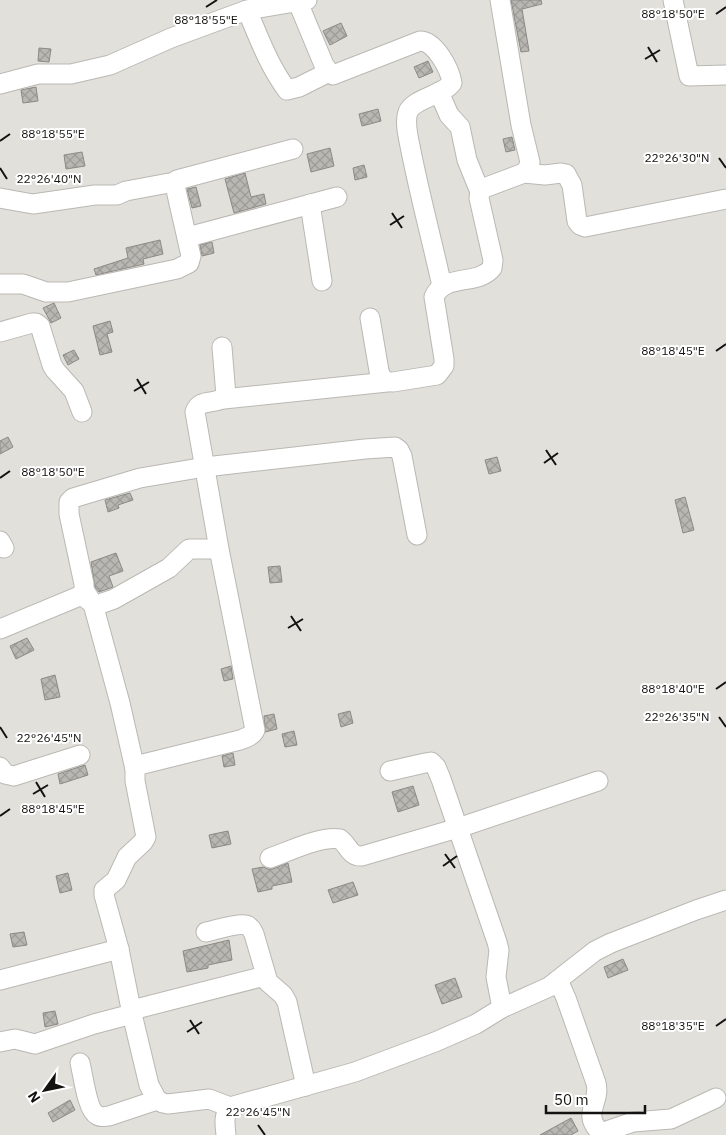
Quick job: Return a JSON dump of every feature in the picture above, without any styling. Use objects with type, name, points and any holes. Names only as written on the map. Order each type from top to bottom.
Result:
[{"type":"street","points":[[0,84],[38,74],[71,74],[110,66],[171,38],[247,10],[300,0],[328,72],[333,75],[425,41],[437,52],[452,82],[449,86],[412,107],[408,113],[408,134],[417,180],[442,286]]},
{"type":"street","points":[[500,0],[521,125],[529,152],[530,162],[524,173]]},
{"type":"street","points":[[673,0],[690,76],[726,75]]},
{"type":"street","points":[[247,10],[263,48],[287,90],[299,88],[328,72]]},
{"type":"street","points":[[135,769],[139,765],[240,740],[253,734],[255,730],[205,467],[196,412],[198,406],[202,403],[224,399],[437,375],[444,366],[444,359],[434,297],[437,290],[442,286],[483,275],[492,268],[493,260],[479,198],[480,192],[468,160],[460,127],[449,115],[439,92]]},
{"type":"street","points":[[175,184],[177,180],[184,177],[292,149]]},
{"type":"street","points":[[480,192],[484,188],[524,173],[566,174],[572,185],[577,221],[585,227],[726,199]]},
{"type":"street","points":[[0,198],[32,204],[95,195],[117,195],[126,191],[169,183],[175,184]]},
{"type":"street","points":[[0,284],[23,284],[46,292],[68,292],[178,269],[189,263],[191,256],[188,237],[175,184]]},
{"type":"street","points":[[188,237],[337,197]]},
{"type":"street","points":[[310,204],[322,281]]},
{"type":"street","points":[[370,318],[379,371],[382,378],[387,382]]},
{"type":"street","points":[[0,332],[32,322],[40,326],[52,365],[74,391],[82,412]]},
{"type":"street","points":[[222,347],[227,391],[224,399]]},
{"type":"street","points":[[157,1100],[149,1085],[104,890],[116,880],[127,856],[146,837],[134,781],[135,769],[120,703],[86,596],[76,540],[69,514],[70,502],[73,498],[140,478],[205,467],[395,447],[402,456],[417,535]]},
{"type":"street","points":[[86,596],[100,604],[114,599],[169,568],[189,550],[220,549]]},
{"type":"street","points":[[0,629],[86,596]]},
{"type":"street","points":[[0,767],[5,774],[14,776],[80,755]]},
{"type":"street","points":[[390,771],[431,762],[436,767],[499,950],[496,977],[502,1008]]},
{"type":"street","points":[[270,858],[321,840],[333,838],[340,839],[356,857],[362,856],[458,828],[598,781]]},
{"type":"street","points":[[80,1063],[90,1107],[96,1115],[101,1117],[157,1100],[168,1104],[209,1099],[230,1107],[355,1072],[435,1042],[476,1024],[502,1008],[549,987],[595,951],[726,900]]},
{"type":"street","points":[[206,932],[246,925],[251,928],[265,976],[268,982],[283,995],[286,1002],[306,1086]]},
{"type":"street","points":[[0,980],[119,949]]},
{"type":"street","points":[[0,1042],[15,1039],[35,1044],[94,1024],[132,1014],[136,1009],[265,976]]},
{"type":"street","points":[[558,980],[598,1090],[591,1116],[599,1131],[604,1132],[633,1122],[671,1119],[716,1098]]},
{"type":"street","points":[[226,1135],[224,1121],[230,1107]]},
{"type":"building","points":[[511,0],[541,0],[542,4],[522,9],[529,51],[521,52]]},
{"type":"building","points":[[341,23],[347,36],[330,45],[323,31]]},
{"type":"building","points":[[39,48],[51,49],[49,62],[38,61]]},
{"type":"building","points":[[428,61],[433,72],[419,78],[414,67]]},
{"type":"building","points":[[36,87],[38,101],[23,103],[21,90]]},
{"type":"building","points":[[378,109],[381,121],[362,126],[359,114]]},
{"type":"building","points":[[512,137],[515,150],[506,152],[503,139]]},
{"type":"building","points":[[330,148],[334,166],[311,172],[307,154]]},
{"type":"building","points":[[82,152],[85,166],[66,169],[64,155]]},
{"type":"building","points":[[364,165],[367,177],[355,180],[353,168]]},
{"type":"building","points":[[245,173],[251,197],[264,194],[266,204],[234,213],[225,179]]},
{"type":"building","points":[[196,187],[201,206],[192,208],[187,189]]},
{"type":"building","points":[[160,240],[163,254],[143,259],[144,264],[96,275],[94,269],[128,258],[126,248]]},
{"type":"building","points":[[212,242],[214,253],[202,256],[200,245]]},
{"type":"building","points":[[54,303],[61,318],[51,323],[43,308]]},
{"type":"building","points":[[110,321],[113,332],[107,334],[112,352],[100,355],[93,326]]},
{"type":"building","points":[[74,350],[79,359],[68,365],[63,355]]},
{"type":"building","points":[[8,437],[13,447],[0,454],[0,441]]},
{"type":"building","points":[[497,457],[501,471],[489,474],[485,460]]},
{"type":"building","points":[[130,493],[133,500],[118,505],[119,508],[108,512],[105,500]]},
{"type":"building","points":[[685,497],[694,530],[683,533],[675,500]]},
{"type":"building","points":[[116,553],[123,571],[109,576],[113,587],[99,592],[95,587],[91,562]]},
{"type":"building","points":[[280,566],[282,582],[270,583],[268,567]]},
{"type":"building","points":[[27,638],[34,650],[16,659],[10,646]]},
{"type":"building","points":[[231,666],[233,679],[224,681],[221,669]]},
{"type":"building","points":[[55,675],[60,697],[45,700],[41,679]]},
{"type":"building","points":[[350,711],[353,723],[341,727],[338,714]]},
{"type":"building","points":[[274,714],[277,729],[265,732],[264,716]]},
{"type":"building","points":[[294,731],[297,745],[285,747],[282,734]]},
{"type":"building","points":[[233,753],[235,765],[224,767],[222,756]]},
{"type":"building","points":[[85,765],[88,775],[60,784],[58,774]]},
{"type":"building","points":[[413,786],[419,805],[398,812],[392,792]]},
{"type":"building","points":[[228,831],[231,844],[212,848],[209,835]]},
{"type":"building","points":[[288,863],[292,882],[272,886],[272,889],[258,892],[252,869],[263,867],[273,869]]},
{"type":"building","points":[[68,873],[72,890],[60,893],[56,876]]},
{"type":"building","points":[[353,882],[358,895],[333,903],[328,890]]},
{"type":"building","points":[[24,932],[27,945],[13,947],[10,934]]},
{"type":"building","points":[[229,940],[232,960],[208,965],[208,968],[187,972],[183,951]]},
{"type":"building","points":[[623,959],[628,970],[608,978],[604,967]]},
{"type":"building","points":[[455,978],[462,997],[442,1004],[435,985]]},
{"type":"building","points":[[55,1011],[58,1024],[45,1027],[43,1013]]},
{"type":"building","points":[[70,1100],[75,1110],[53,1122],[48,1113]]},
{"type":"building","points":[[571,1118],[578,1131],[571,1135],[540,1135]]}]
